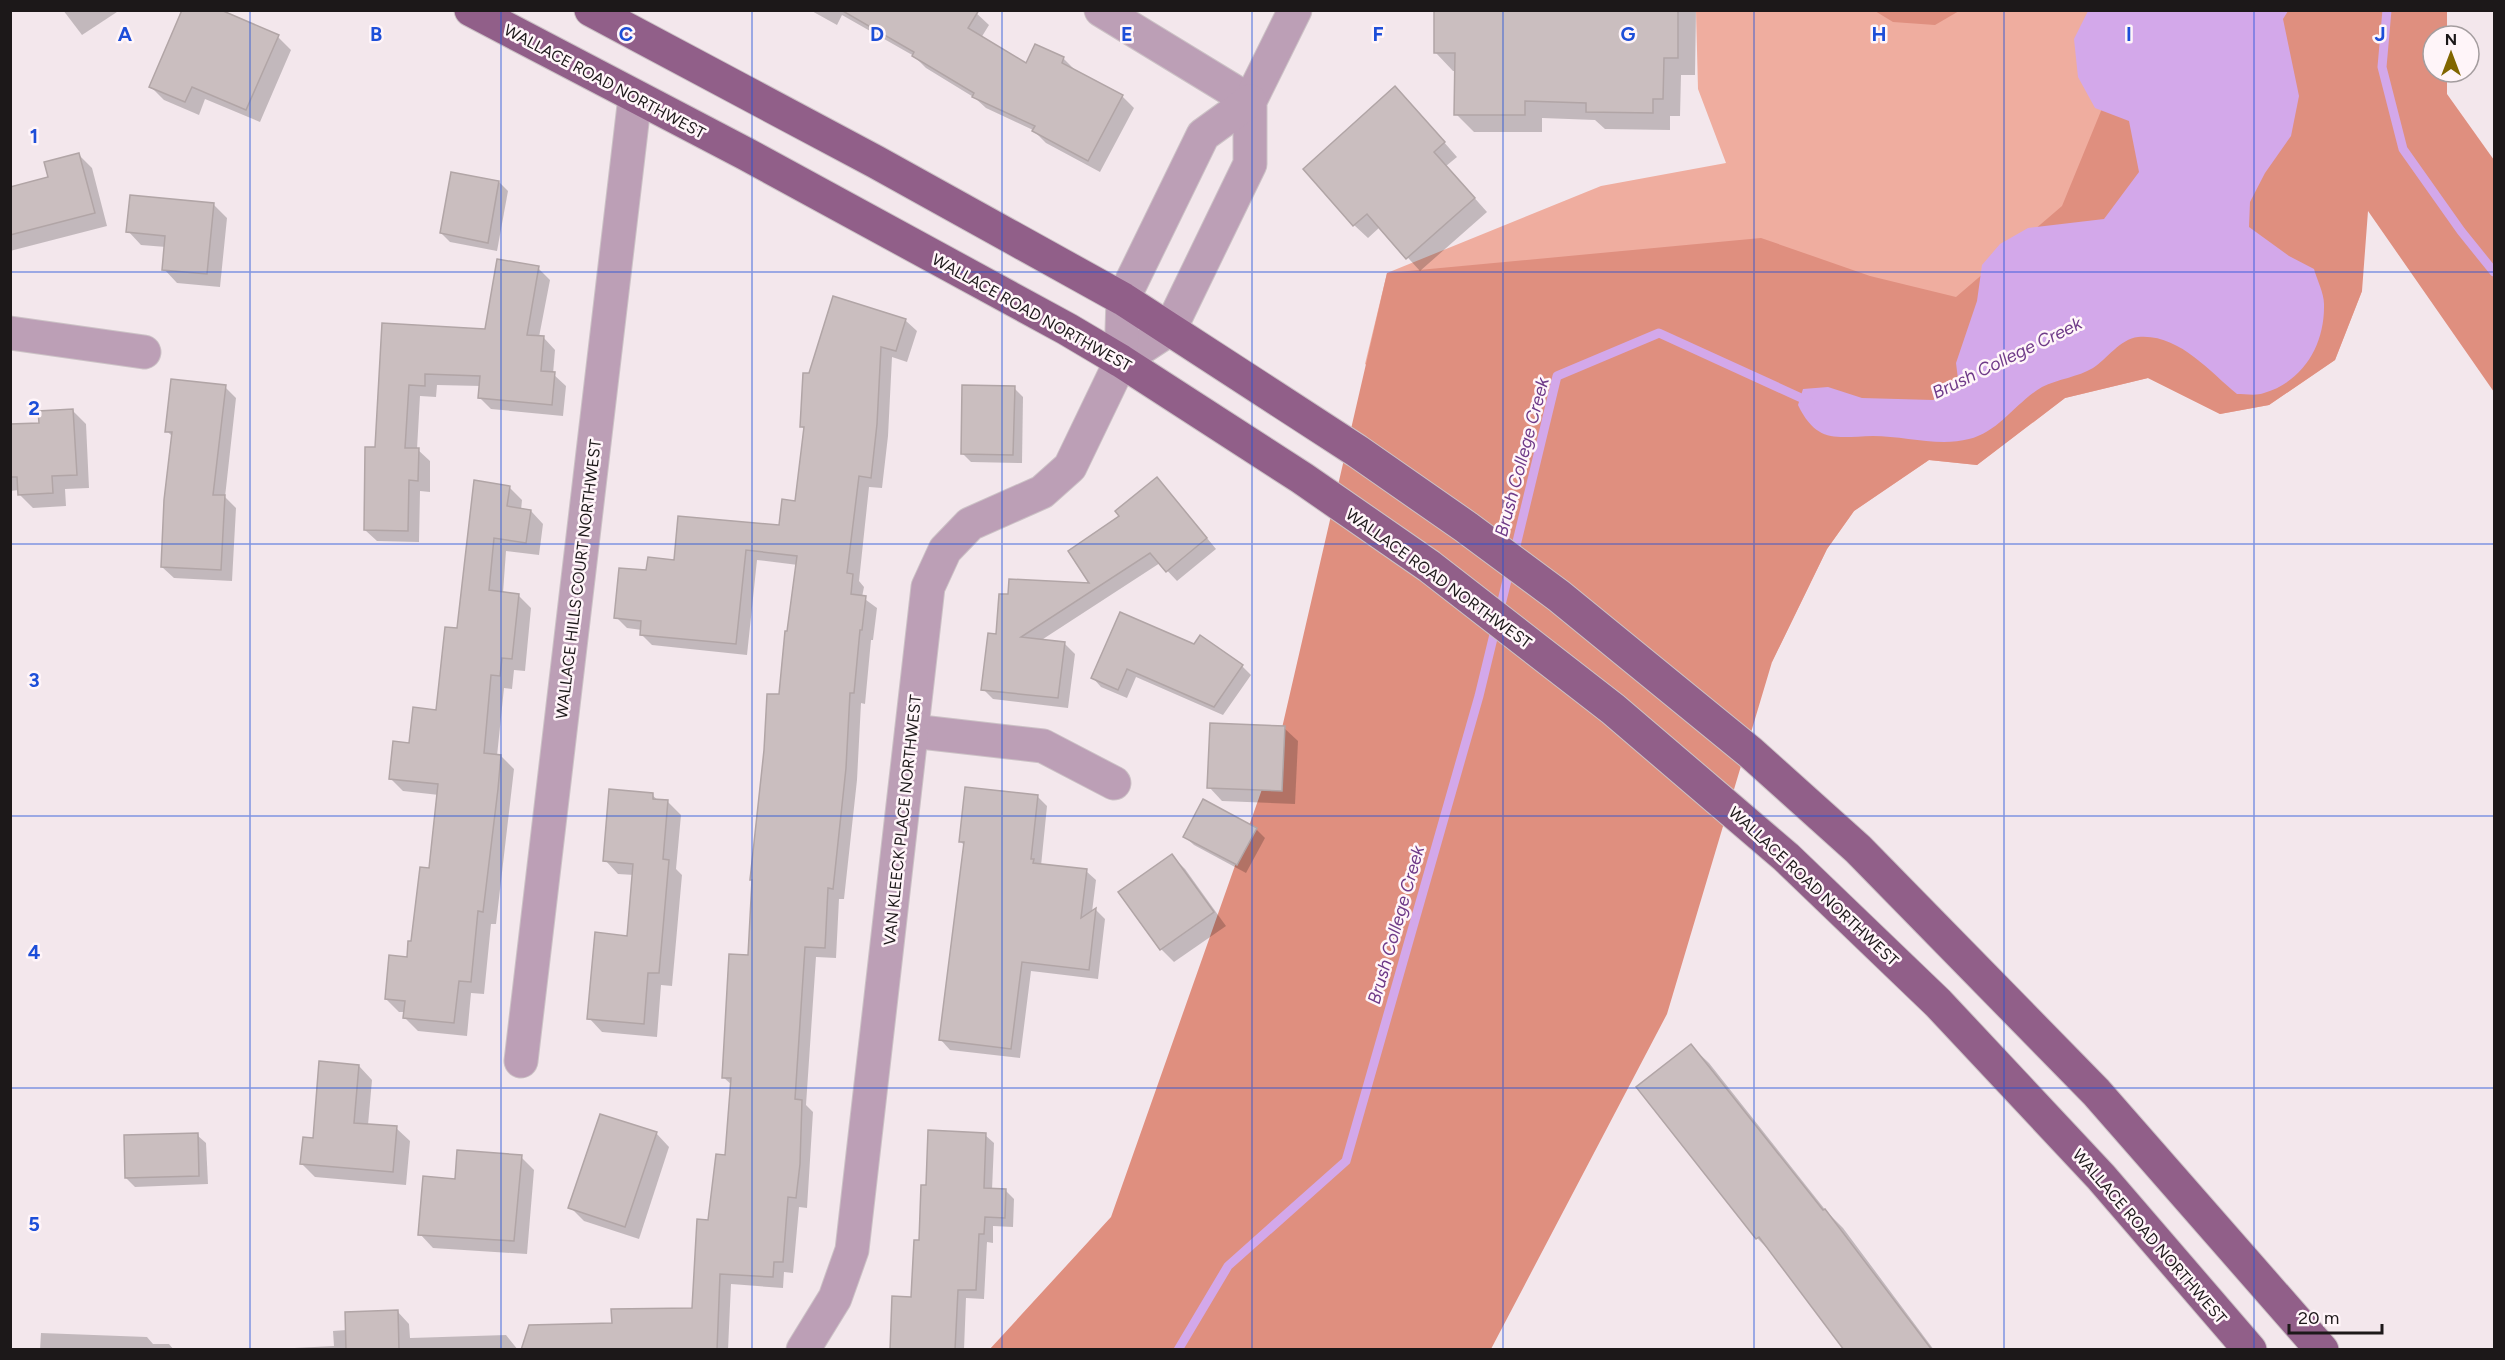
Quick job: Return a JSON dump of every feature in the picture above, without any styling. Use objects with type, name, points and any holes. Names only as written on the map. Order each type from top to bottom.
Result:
[{"type":"main road","name":"WALLACE ROAD NORTHWEST","points":[[471,10],[1029,308],[1121,361],[1302,478],[1429,566],[1612,709],[1786,857],[1938,1004],[2101,1177],[2250,1350]]},
{"type":"main road","points":[[591,10],[876,162],[1123,299],[1357,451],[1569,603],[1750,752],[1858,849],[2096,1092],[2322,1350]]},
{"type":"street","points":[[1101,10],[1250,101]]},
{"type":"street","points":[[1121,361],[1170,329],[1250,164],[1250,101],[1295,10]]},
{"type":"street","name":"WALLACE HILLS COURT NORTHWEST","points":[[521,1060],[635,97]]},
{"type":"street","points":[[1121,361],[1123,299],[1203,135],[1250,101]]},
{"type":"street","points":[[10,333],[144,352]]},
{"type":"street","name":"VAN KLEECK PLACE NORTHWEST","points":[[803,1350],[835,1298],[852,1250],[928,587],[945,550],[970,524],[1042,492],[1070,467],[1121,361]]},
{"type":"street","points":[[912,731],[1043,746],[1114,783]]},
{"type":"shaded area","points":[[1696,11],[2346,11],[2362,291],[2335,360],[2269,405],[2220,414],[2148,378],[2065,398],[1977,465],[1929,460],[1854,511],[1827,549],[1772,662],[1365,364],[1387,273],[1601,186],[1726,163],[1698,89]]},
{"type":"shaded area","points":[[1875,11],[1959,11],[1935,25],[1893,22]]},
{"type":"shaded area","points":[[2142,11],[2447,11],[2447,24],[2421,24],[2421,84],[2447,84],[2447,94],[2494,160],[2494,392],[2368,211],[2362,291],[2335,360],[2269,405],[2220,414],[2148,378],[2065,398],[1977,465],[1929,460],[1854,511],[1827,549],[1772,662],[1667,1014],[1491,1349],[989,1350],[1111,1217],[1279,741],[1387,273],[1761,238],[1870,276],[1956,297],[2062,206]]},
{"type":"water","points":[[2088,11],[2288,11],[2283,19],[2299,96],[2291,136],[2265,173],[2250,202],[2249,227],[2289,256],[2314,269],[2324,300],[2323,319],[2321,333],[2309,359],[2290,380],[2278,387],[2264,393],[2237,394],[2180,347],[2153,337],[2138,337],[2125,341],[2093,368],[2042,387],[1989,430],[1969,439],[1934,442],[1885,436],[1838,437],[1820,432],[1805,418],[1798,405],[1803,389],[1828,387],[1862,398],[1933,400],[1959,387],[1956,363],[1977,301],[1982,265],[2000,244],[2028,228],[2104,219],[2139,172],[2129,121],[2095,108],[2078,77],[2074,39]]},
{"type":"building","points":[[182,10],[221,10],[279,35],[246,110],[192,87],[185,102],[149,87]]},
{"type":"building","points":[[841,10],[979,10],[968,28],[1026,63],[1035,44],[1064,57],[1062,63],[1123,95],[1088,161],[1032,131],[1035,126],[972,97],[974,93],[912,56],[914,52]]},
{"type":"building","points":[[1434,10],[1678,10],[1678,58],[1664,58],[1663,99],[1653,99],[1653,113],[1586,112],[1586,103],[1525,101],[1525,115],[1454,115],[1455,53],[1434,53]]},
{"type":"building","points":[[1395,86],[1445,142],[1434,152],[1475,198],[1406,259],[1367,214],[1353,226],[1303,169]]},
{"type":"building","points":[[79,153],[95,213],[10,235],[10,187],[48,177],[44,162]]},
{"type":"building","points":[[451,172],[499,181],[488,243],[440,233]]},
{"type":"building","points":[[130,195],[214,203],[207,274],[162,270],[165,236],[126,232]]},
{"type":"building","points":[[497,259],[539,266],[527,335],[544,336],[541,371],[555,372],[552,405],[478,398],[480,376],[425,374],[425,386],[409,385],[405,448],[419,448],[418,481],[409,480],[408,531],[364,530],[365,447],[375,447],[382,323],[485,329]]},
{"type":"building","points":[[833,296],[906,319],[896,351],[881,347],[877,424],[871,478],[859,476],[847,573],[853,574],[851,594],[866,596],[854,693],[850,693],[846,768],[833,889],[828,888],[825,948],[805,947],[795,1099],[802,1100],[800,1164],[796,1198],[788,1197],[783,1262],[774,1262],[773,1277],[720,1274],[717,1350],[521,1350],[529,1325],[612,1323],[611,1309],[692,1308],[697,1219],[708,1220],[716,1154],[725,1155],[731,1078],[722,1078],[729,954],[748,955],[752,880],[750,880],[764,750],[767,694],[779,694],[785,631],[787,631],[797,556],[746,550],[736,644],[640,635],[641,621],[614,618],[619,568],[646,570],[648,557],[674,560],[678,516],[779,525],[782,499],[795,501],[804,427],[800,427],[803,373],[809,373]]},
{"type":"building","points":[[171,379],[226,385],[213,495],[225,495],[221,570],[161,567],[164,500],[172,432],[165,432]]},
{"type":"building","points":[[962,385],[1015,386],[1013,455],[961,454]]},
{"type":"building","points":[[73,409],[77,475],[52,476],[53,493],[18,495],[17,477],[10,477],[10,424],[39,423],[38,411]]},
{"type":"building","points":[[1157,477],[1207,538],[1166,572],[1150,553],[1021,637],[1065,642],[1058,698],[981,690],[988,633],[996,634],[999,594],[1008,594],[1009,579],[1089,583],[1068,551],[1119,516],[1115,511]]},
{"type":"building","points":[[474,480],[510,486],[507,506],[531,510],[526,543],[494,538],[489,590],[519,594],[512,659],[502,658],[500,676],[491,675],[484,753],[501,755],[498,789],[483,912],[478,911],[471,982],[459,981],[454,1023],[403,1018],[405,1001],[385,999],[389,955],[407,957],[420,867],[429,868],[438,784],[389,779],[393,741],[409,743],[413,707],[436,710],[445,627],[457,628]]},
{"type":"building","points":[[1120,612],[1194,644],[1200,635],[1243,665],[1214,707],[1127,669],[1118,690],[1091,678]]},
{"type":"building","points":[[1210,723],[1285,726],[1282,791],[1207,788]]},
{"type":"building","points":[[965,787],[1038,795],[1031,859],[1034,859],[1033,863],[1087,869],[1081,918],[1096,908],[1089,970],[1022,962],[1011,1049],[939,1040],[964,842],[959,842]]},
{"type":"building","points":[[609,789],[653,793],[653,799],[668,800],[663,859],[669,860],[659,973],[648,973],[644,1024],[587,1019],[595,932],[627,936],[633,864],[603,861]]},
{"type":"building","points":[[1203,799],[1257,828],[1237,865],[1183,837]]},
{"type":"building","points":[[1172,854],[1214,912],[1160,950],[1118,892]]},
{"type":"building","points":[[1691,1044],[1823,1210],[1825,1209],[1932,1350],[1844,1350],[1759,1237],[1756,1239],[1636,1087]]},
{"type":"building","points":[[319,1061],[359,1065],[354,1123],[397,1126],[393,1172],[300,1164],[303,1137],[313,1138]]},
{"type":"building","points":[[600,1114],[657,1132],[625,1227],[568,1208]]},
{"type":"building","points":[[928,1130],[986,1133],[984,1188],[1006,1189],[1005,1218],[985,1217],[984,1234],[979,1234],[976,1290],[958,1290],[955,1350],[890,1350],[892,1296],[911,1297],[914,1240],[919,1240],[921,1185],[926,1185]]},
{"type":"building","points":[[198,1133],[199,1176],[125,1178],[124,1135]]},
{"type":"building","points":[[457,1150],[522,1155],[514,1241],[418,1235],[423,1176],[455,1179]]},
{"type":"building","points":[[398,1310],[399,1350],[346,1350],[345,1312]]},
{"type":"waterway","points":[[2387,10],[2382,67],[2403,149],[2461,231],[2494,272]]},
{"type":"waterway","name":"Brush College Creek","points":[[1514,554],[1557,376],[1659,333],[1810,402]]},
{"type":"waterway","name":"Brush College Creek","points":[[1499,613],[1510,568]]},
{"type":"waterway","name":"Brush College Creek","points":[[1178,1350],[1228,1266],[1346,1161],[1479,696],[1496,626]]}]
